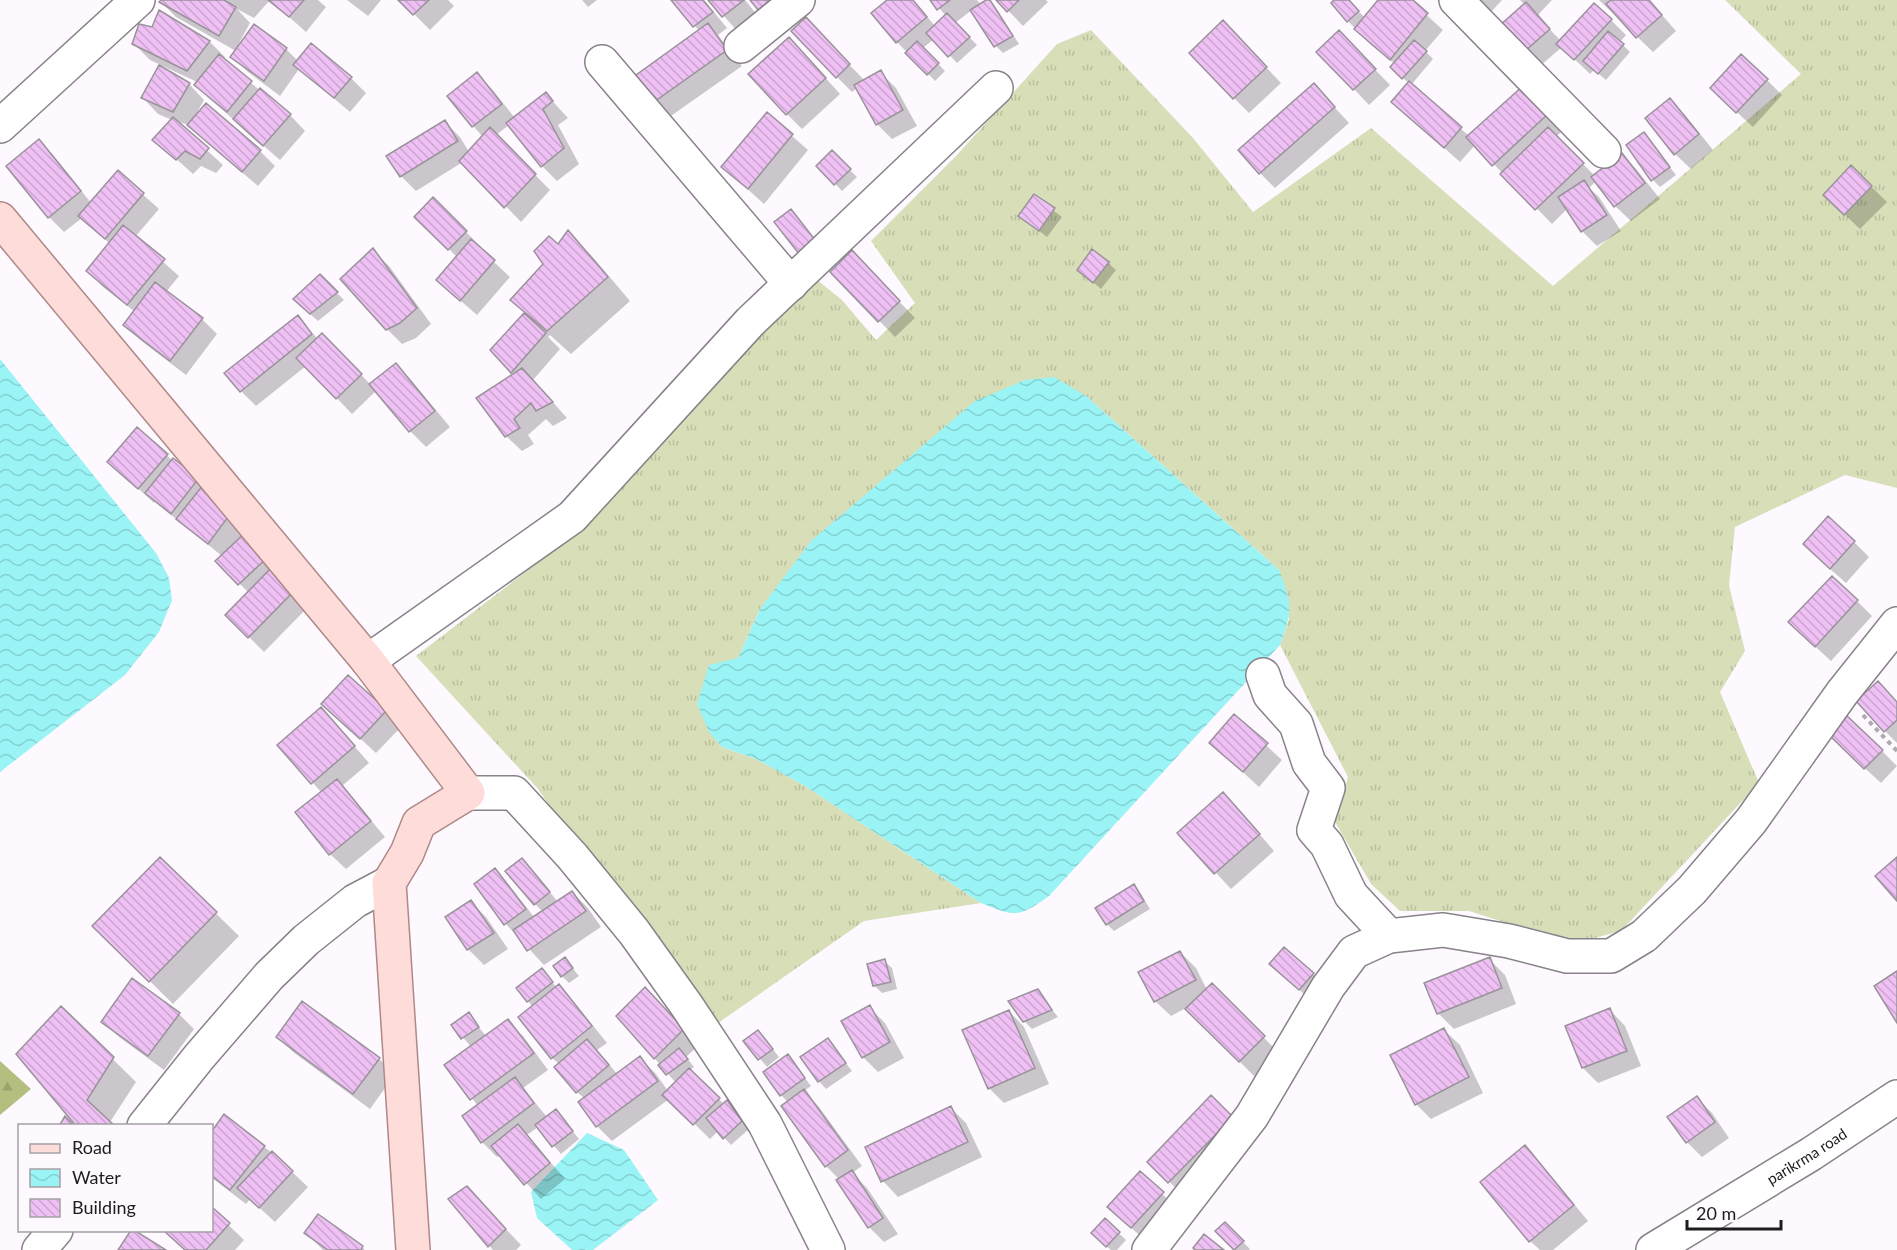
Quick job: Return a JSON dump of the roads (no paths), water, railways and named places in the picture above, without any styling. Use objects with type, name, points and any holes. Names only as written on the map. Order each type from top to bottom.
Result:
[{"type":"main road","points":[[0,219],[368,660],[468,793],[419,823],[407,853],[389,883],[412,1250]]},
{"type":"street","points":[[0,126],[138,0]]},
{"type":"street","points":[[741,46],[798,0]]},
{"type":"street","points":[[1456,0],[1604,151]]},
{"type":"street","points":[[602,62],[792,284]]},
{"type":"street","points":[[368,660],[572,517],[750,322],[996,88]]},
{"type":"street","points":[[1149,1250],[1252,1116],[1328,987],[1354,952],[1389,936],[1443,930],[1509,941],[1567,956],[1611,956],[1644,936],[1692,890],[1751,821],[1842,693],[1897,624]]},
{"type":"street","points":[[1263,675],[1270,695],[1296,724],[1309,763],[1328,788],[1314,830],[1327,845],[1352,895],[1389,936]]},
{"type":"street","points":[[468,793],[514,793],[572,856],[634,932],[687,1006],[765,1124],[828,1250]]},
{"type":"street","points":[[145,1124],[234,1014],[269,976],[306,940],[355,901],[389,883]]},
{"type":"street","name":"parikrma road","points":[[1653,1250],[1811,1154],[1897,1097]]},
{"type":"street","points":[[39,1250],[54,1232]]},
{"type":"water","points":[[0,359],[156,553],[169,578],[172,600],[159,632],[125,675],[0,772]]},
{"type":"water","points":[[1054,377],[1086,396],[1279,570],[1288,599],[1289,615],[1280,645],[1049,896],[1023,912],[1010,913],[981,903],[805,786],[756,759],[722,747],[709,732],[697,704],[709,665],[738,658],[760,609],[811,541],[975,401],[1025,380]]},
{"type":"water","points":[[587,1133],[624,1150],[658,1200],[593,1250],[572,1250],[537,1218],[531,1192]]}]
